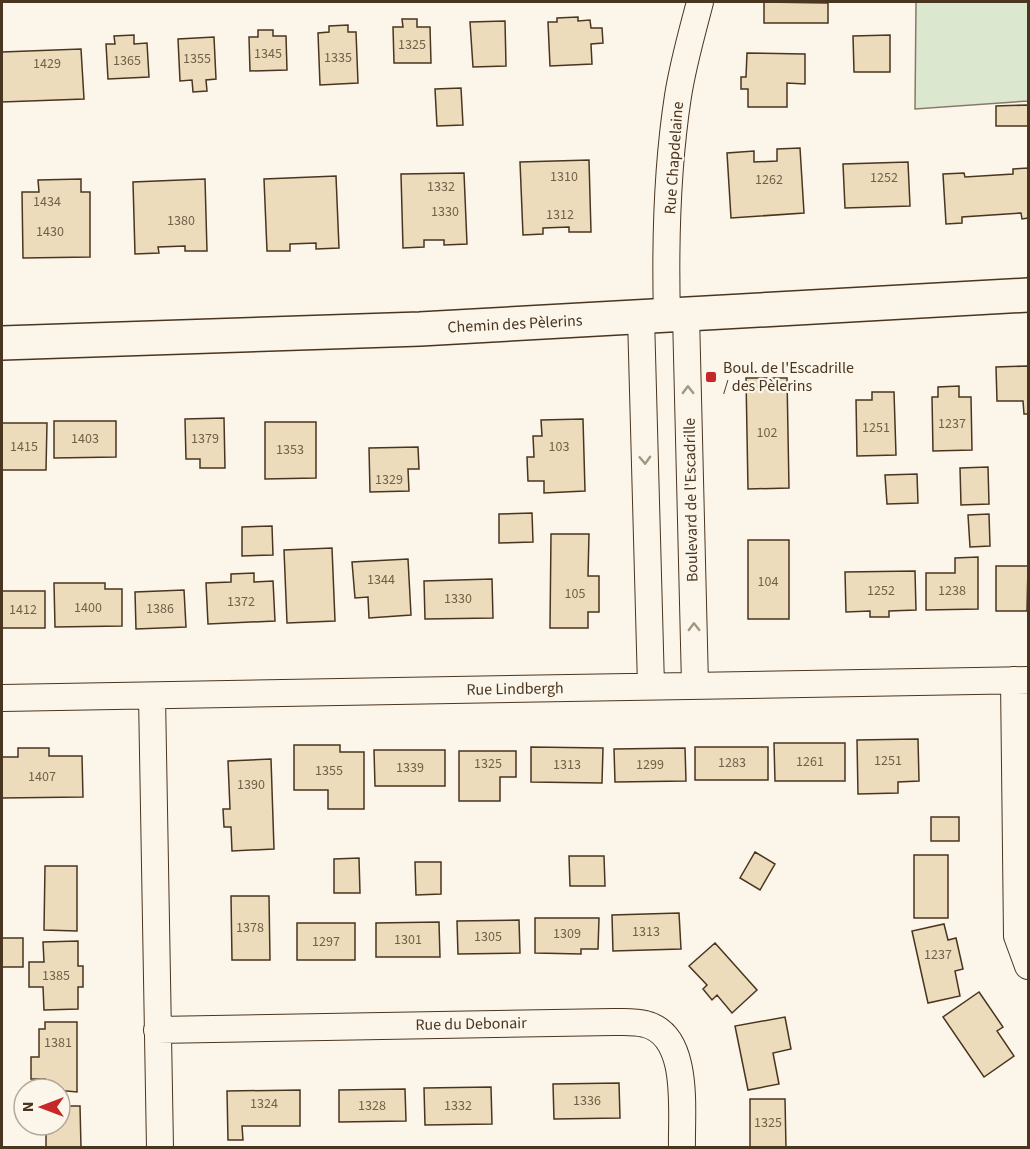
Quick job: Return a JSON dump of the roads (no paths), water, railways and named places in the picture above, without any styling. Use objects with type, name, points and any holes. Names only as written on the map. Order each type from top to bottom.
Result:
[{"type":"street","name":"Rue Chapdelaine","points":[[665,316],[674,129],[684,63],[700,2]]},
{"type":"street","name":"Chemin des Pèlerins","points":[[2,343],[420,329],[1029,295]]},
{"type":"street","name":"Boulevard de l'Escadrille","points":[[665,316],[695,685]]},
{"type":"street","points":[[651,686],[665,316]]},
{"type":"street","points":[[1021,680],[1017,936],[1029,966]]},
{"type":"street","name":"Rue Lindbergh","points":[[2,698],[1021,680]]},
{"type":"street","points":[[152,696],[160,1148]]},
{"type":"street","name":"Rue du Debonair","points":[[158,1030],[613,1022],[646,1024],[664,1033],[676,1051],[680,1075],[682,1148]]},
{"type":"place","name":"Boul. de l'Escadrille / des Pèlerins","points":[[711,377]]}]
